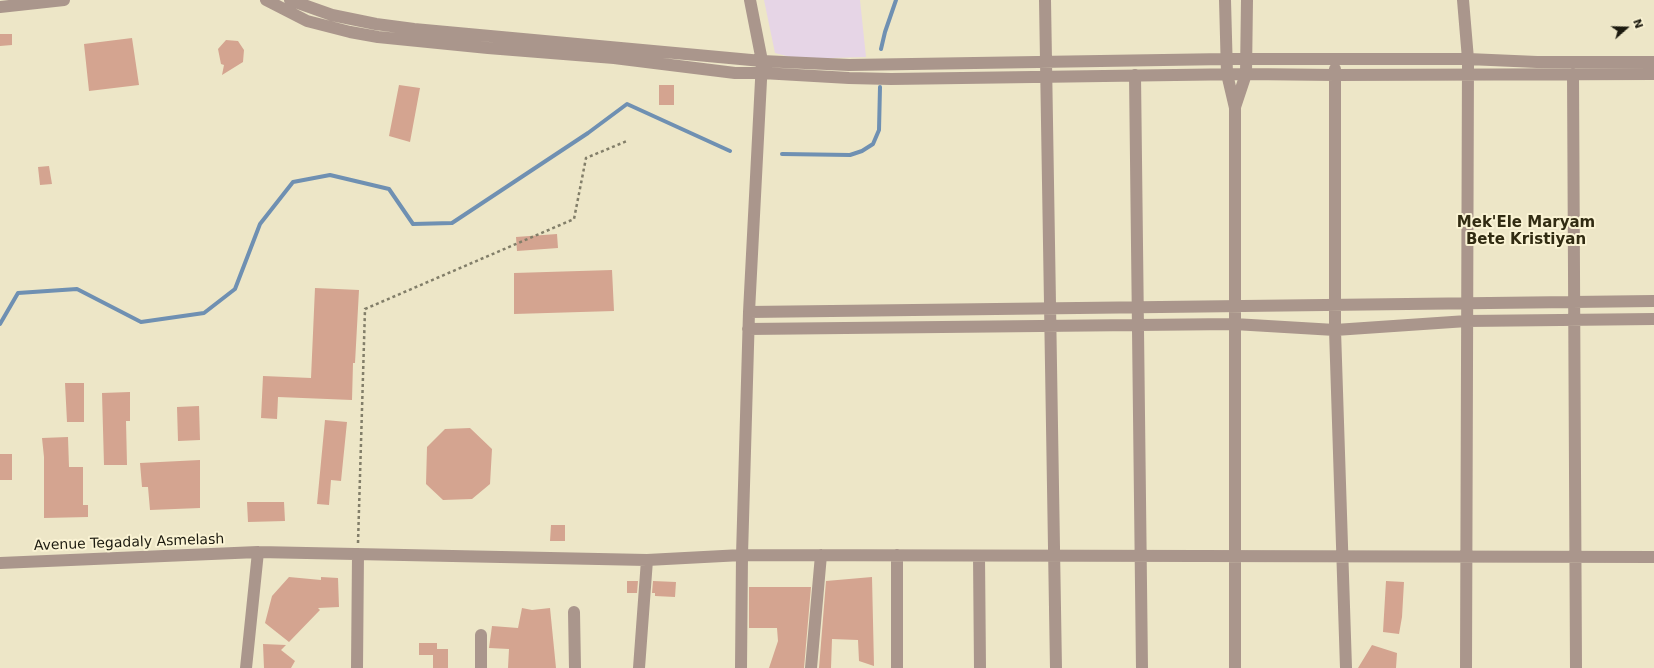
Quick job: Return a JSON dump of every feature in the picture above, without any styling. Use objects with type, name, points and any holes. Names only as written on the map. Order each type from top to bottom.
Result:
[{"type":"street","points":[[0,7],[64,0]]},
{"type":"street","points":[[266,0],[307,21],[350,32],[398,40],[472,41]]},
{"type":"street","points":[[290,0],[324,12],[369,23],[414,29],[472,41],[735,73],[762,67],[1226,59],[1468,59],[1537,62],[1654,62]]},
{"type":"street","points":[[741,668],[742,555],[748,329],[762,67],[750,0]]},
{"type":"street","points":[[1045,0],[1056,668]]},
{"type":"street","points":[[1225,0],[1227,74],[1234,108],[1235,668]]},
{"type":"street","points":[[1234,108],[1246,74],[1247,0]]},
{"type":"street","points":[[1463,0],[1468,59],[1466,668]]},
{"type":"street","points":[[1335,59],[1335,330],[1346,668]]},
{"type":"street","points":[[762,67],[849,78],[891,79],[1227,74],[1654,74]]},
{"type":"street","points":[[1574,74],[1576,668]]},
{"type":"street","points":[[1135,76],[1142,668]]},
{"type":"street","points":[[749,312],[1654,301]]},
{"type":"street","points":[[748,329],[1234,324],[1335,330],[1467,321],[1654,319]]},
{"type":"street","points":[[246,668],[258,552]]},
{"type":"street","name":"Avenue Tegadaly Asmelash","points":[[0,563],[258,552],[647,560],[742,555],[1654,557]]},
{"type":"street","points":[[358,554],[358,668]]},
{"type":"street","points":[[811,668],[821,555]]},
{"type":"street","points":[[897,555],[897,668]]},
{"type":"street","points":[[980,556],[980,668]]},
{"type":"street","points":[[639,668],[647,560]]},
{"type":"street","points":[[574,612],[575,668]]},
{"type":"street","points":[[480,668],[481,634]]},
{"type":"path","points":[[358,554],[365,309],[574,218],[586,158],[628,141]]},
{"type":"shaded area","points":[[764,0],[860,0],[866,57],[798,59],[775,53]]},
{"type":"building","points":[[0,34],[12,34],[12,45],[0,46]]},
{"type":"building","points":[[132,38],[139,85],[89,91],[84,44]]},
{"type":"building","points":[[226,40],[238,41],[244,50],[243,62],[222,75],[224,65],[221,64],[218,49]]},
{"type":"building","points":[[399,85],[420,88],[410,142],[389,136]]},
{"type":"building","points":[[659,85],[674,85],[674,105],[659,105]]},
{"type":"building","points":[[49,166],[52,184],[40,185],[38,167]]},
{"type":"building","points":[[557,234],[558,248],[517,251],[516,237]]},
{"type":"building","points":[[612,270],[614,311],[514,314],[514,273]]},
{"type":"building","points":[[315,288],[359,290],[355,363],[353,363],[352,400],[278,397],[277,419],[261,418],[263,376],[311,378]]},
{"type":"building","points":[[65,383],[84,383],[84,422],[67,422]]},
{"type":"building","points":[[130,392],[130,421],[126,421],[127,465],[104,465],[102,393]]},
{"type":"building","points":[[199,406],[200,440],[178,441],[177,407]]},
{"type":"building","points":[[325,420],[347,422],[341,481],[331,480],[329,505],[317,504]]},
{"type":"building","points":[[470,428],[492,449],[490,484],[472,499],[443,500],[426,484],[427,447],[445,429]]},
{"type":"building","points":[[68,437],[69,467],[83,467],[83,505],[88,505],[88,517],[44,518],[44,457],[42,438]]},
{"type":"building","points":[[0,454],[12,454],[12,480],[0,480]]},
{"type":"building","points":[[200,460],[200,508],[150,510],[148,487],[142,487],[140,463]]},
{"type":"building","points":[[247,502],[284,502],[285,521],[248,522]]},
{"type":"building","points":[[551,525],[565,525],[565,541],[550,541]]},
{"type":"building","points":[[289,577],[321,580],[321,577],[338,578],[339,607],[318,608],[320,610],[289,642],[265,623],[272,596]]},
{"type":"building","points":[[872,577],[874,666],[859,661],[858,640],[832,639],[831,668],[819,668],[826,581]]},
{"type":"building","points":[[627,581],[638,581],[637,593],[627,593]]},
{"type":"building","points":[[653,581],[676,582],[675,597],[655,596],[655,593],[652,593]]},
{"type":"building","points":[[1386,581],[1404,582],[1402,617],[1399,634],[1383,632]]},
{"type":"building","points":[[749,587],[811,587],[804,668],[769,668],[778,641],[777,628],[749,628]]},
{"type":"building","points":[[522,608],[532,610],[550,608],[556,668],[508,668],[509,649],[489,648],[492,626],[518,628]]},
{"type":"building","points":[[419,643],[437,643],[437,649],[448,649],[448,668],[433,668],[433,655],[419,655]]},
{"type":"building","points":[[263,644],[286,645],[281,650],[295,661],[291,668],[264,668]]},
{"type":"building","points":[[1372,645],[1397,653],[1396,668],[1358,668]]},
{"type":"waterway","points":[[881,49],[896,0]]},
{"type":"waterway","points":[[782,154],[850,155],[862,151],[873,144],[879,130],[880,87]]},
{"type":"waterway","points":[[0,324],[18,293],[77,289],[141,322],[204,313],[235,289],[260,224],[293,182],[330,175],[389,189],[413,224],[452,223],[588,133],[627,104],[730,151]]},
{"type":"district","name":"Mek'Ele Maryam Bete Kristiyan","points":[[1526,232]]}]
